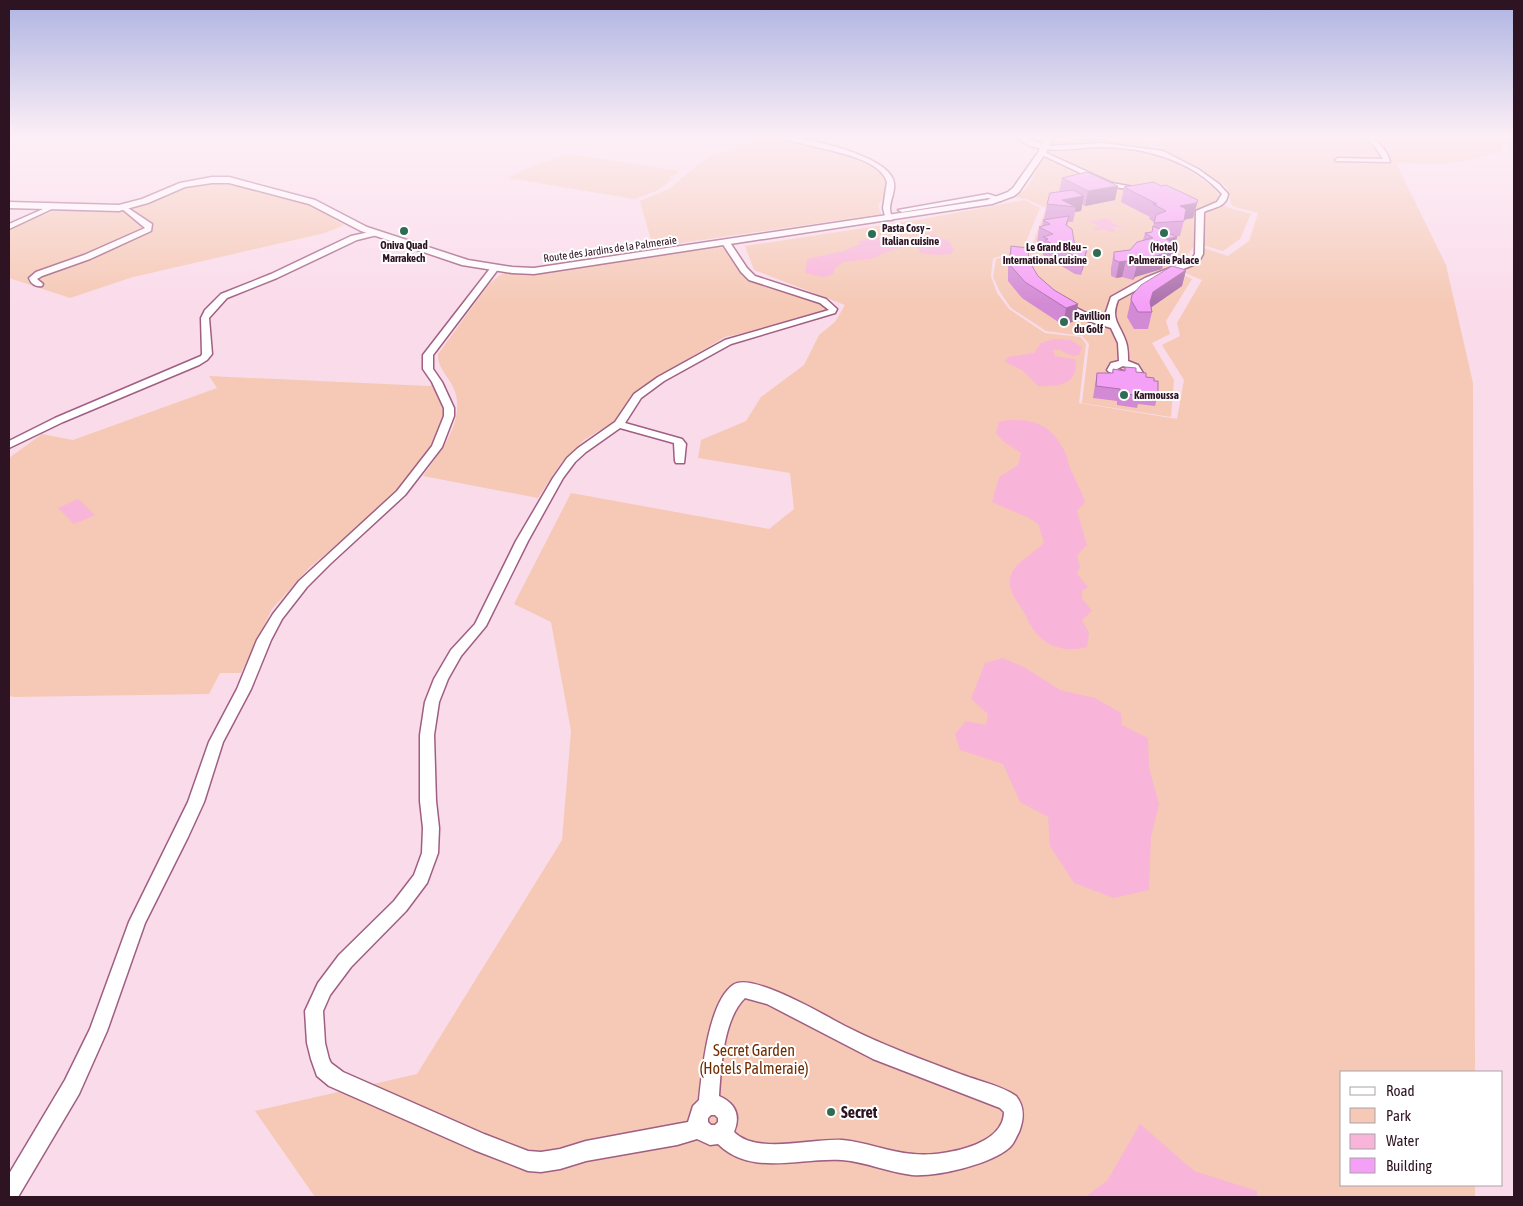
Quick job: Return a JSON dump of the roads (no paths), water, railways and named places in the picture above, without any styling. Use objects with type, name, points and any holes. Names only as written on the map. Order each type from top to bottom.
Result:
[{"type":"street","name":"Route des Jardins de la Palmeraie","points":[[9,204],[52,207],[123,207],[145,202],[166,192]]},
{"type":"street","name":"Route des Jardins de la Palmeraie","points":[[275,192],[312,202],[364,229],[454,260],[495,268],[534,271],[553,270],[970,206],[1001,198],[1012,192]]},
{"type":"street","points":[[889,218],[886,214],[886,205],[890,192]]},
{"type":"street","points":[[1124,363],[1120,339],[1112,326],[1109,315],[1114,300],[1134,287],[1159,275],[1192,264],[1197,258],[1198,249],[1197,208],[1222,203],[1225,194],[1223,192]]},
{"type":"street","points":[[902,210],[988,196],[1001,198]]},
{"type":"street","points":[[9,227],[52,207]]},
{"type":"street","points":[[39,284],[33,278],[38,274],[87,257],[148,229],[149,226],[123,207]]},
{"type":"street","points":[[354,238],[364,229]]},
{"type":"street","points":[[9,445],[59,420],[204,358],[208,348],[205,318],[208,312],[224,296],[274,276],[354,238],[374,233]]},
{"type":"street","points":[[700,1128],[677,1135],[586,1151],[560,1159],[540,1162],[528,1161],[481,1143],[336,1079],[324,1069],[316,1043],[314,1010],[324,989],[345,961],[400,906],[422,878],[430,853],[431,828],[428,801],[427,735],[432,702],[456,653],[480,626],[522,542],[558,478],[571,460],[619,424],[637,396],[661,379],[722,345],[831,313],[833,309],[823,301],[760,281],[746,274],[726,243]]},
{"type":"street","points":[[9,1193],[76,1079],[98,1031],[137,922],[180,837],[196,802],[216,742],[244,689],[264,640],[277,617],[303,584],[326,561],[401,493],[437,447],[449,416],[449,408],[437,382],[428,369],[428,354],[495,268]]},
{"type":"street","points":[[1055,299],[1070,310],[1112,326]]},
{"type":"street","points":[[1091,319],[1109,315]]},
{"type":"street","points":[[619,424],[678,441],[681,444],[680,460]]},
{"type":"street","points":[[708,1106],[720,1106],[727,1116],[728,1122],[717,1135],[707,1134],[700,1128],[698,1122],[699,1115],[708,1106],[711,1075],[722,1025],[730,1002],[739,991],[745,990],[771,997],[880,1053],[1006,1101],[1012,1105],[1014,1114],[1012,1126],[1003,1141],[977,1154],[924,1166],[840,1150],[754,1152],[734,1146],[721,1132]]},
{"type":"water","points":[[1105,218],[1110,219],[1114,224],[1124,227],[1111,227],[1115,230],[1113,233],[1103,229],[1094,231],[1094,227],[1100,226],[1088,222]]},
{"type":"water","points":[[933,234],[949,241],[954,250],[951,254],[935,255],[921,253],[917,246],[918,237]]},
{"type":"water","points":[[883,237],[903,243],[904,247],[881,254],[875,258],[844,262],[836,267],[832,275],[822,277],[805,273],[807,259],[844,251],[860,244],[858,241]]},
{"type":"water","points":[[1054,339],[1071,340],[1082,347],[1079,355],[1072,356],[1060,350],[1053,350],[1055,356],[1075,359],[1076,368],[1074,374],[1066,383],[1038,386],[1022,370],[1005,362],[1008,357],[1034,353],[1041,343]]},
{"type":"water","points":[[1009,420],[1028,421],[1049,430],[1066,454],[1085,502],[1077,511],[1087,545],[1077,555],[1080,567],[1077,574],[1088,587],[1082,591],[1082,598],[1092,611],[1082,620],[1089,633],[1087,647],[1062,649],[1042,639],[1030,624],[1012,592],[1010,578],[1012,572],[1044,542],[1038,524],[1029,518],[992,502],[999,477],[1018,465],[1021,453],[1003,441],[996,433],[999,422]]},
{"type":"water","points":[[78,499],[95,515],[74,524],[58,508]]},
{"type":"water","points":[[1003,658],[1024,667],[1060,690],[1095,698],[1121,713],[1122,725],[1148,738],[1149,767],[1159,804],[1151,837],[1149,890],[1114,898],[1074,883],[1050,846],[1048,817],[1020,802],[1003,764],[960,750],[955,734],[966,721],[986,725],[988,714],[971,699],[985,663]]},
{"type":"water","points":[[1140,1124],[1194,1171],[1257,1191],[1257,1197],[1085,1197],[1107,1181]]},
{"type":"place","name":"Oniva Quad Marrakech","points":[[404,231]]},
{"type":"place","name":"(Hotel) Palmeraie Palace","points":[[1164,233]]},
{"type":"place","name":"Pasta Cosy – Italian cuisine","points":[[872,234]]},
{"type":"place","name":"Le Grand Bleu – International cuisine","points":[[1097,253]]},
{"type":"place","name":"Pavillion du Golf","points":[[1064,322]]},
{"type":"place","name":"Karmoussa","points":[[1124,395]]},
{"type":"place","name":"Secret","points":[[831,1112]]},
{"type":"park label","name":"Secret Garden (Hotels Palmeraie)","points":[[754,1059]]}]
